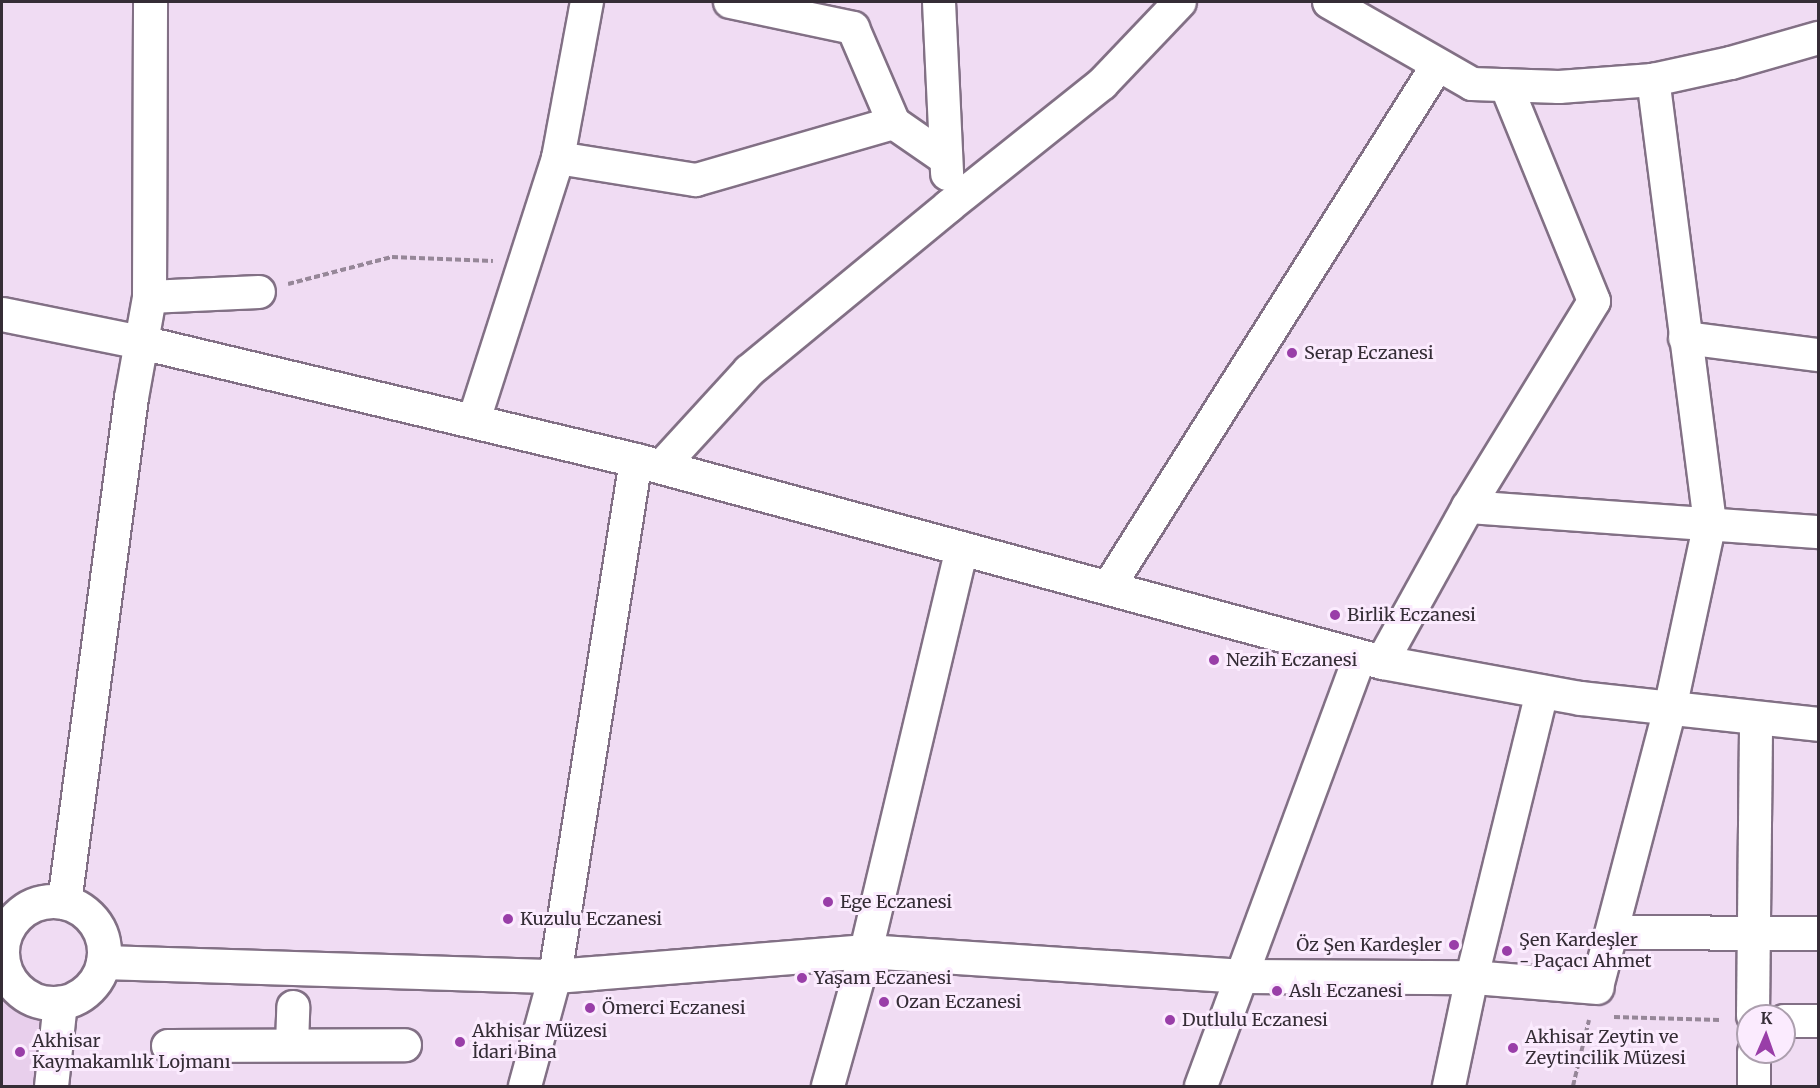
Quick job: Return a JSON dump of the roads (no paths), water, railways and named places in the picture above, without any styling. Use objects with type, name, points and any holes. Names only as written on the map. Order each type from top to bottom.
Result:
[{"type":"street","points":[[64,902],[149,297],[150,2]]},
{"type":"street","points":[[474,420],[558,158],[587,2]]},
{"type":"street","points":[[730,2],[853,28],[894,123],[946,159]]},
{"type":"street","points":[[939,2],[949,206]]},
{"type":"street","points":[[525,1086],[555,976],[649,463],[750,371],[949,206],[1102,84],[1180,2]]},
{"type":"street","points":[[1329,2],[1472,84],[1559,87],[1653,80],[1731,63],[1818,38]]},
{"type":"street","points":[[1108,588],[1437,66]]},
{"type":"street","points":[[103,962],[555,976],[866,951],[1243,976],[1472,976],[1597,987],[1670,709],[1710,523],[1653,80]]},
{"type":"street","points":[[1201,1086],[1371,659],[1468,507],[1594,301],[1506,85]]},
{"type":"street","points":[[558,158],[696,180],[894,123]]},
{"type":"street","points":[[149,297],[259,292]]},
{"type":"street","points":[[2,314],[141,342],[649,463],[1371,659],[1542,691],[1670,709],[1818,724]]},
{"type":"street","points":[[1685,338],[1818,355]]},
{"type":"street","points":[[1468,507],[1818,532]]},
{"type":"street","points":[[828,1086],[866,951],[962,548]]},
{"type":"street","points":[[1449,1086],[1472,976],[1542,691]]},
{"type":"street","points":[[1742,1004],[1754,933],[1756,719]]},
{"type":"street","points":[[49,901],[64,902],[90,917],[99,931],[104,946],[103,962],[98,976],[76,998],[60,1002],[33,999],[21,992],[11,981],[4,967],[3,935],[21,912],[49,901]]},
{"type":"street","points":[[1613,932],[1818,933]]},
{"type":"street","points":[[51,1086],[60,1002]]},
{"type":"street","points":[[292,1045],[294,1007]]},
{"type":"street","points":[[1796,1021],[1818,1021]]},
{"type":"street","points":[[168,1046],[405,1045]]},
{"type":"street","points":[[1754,1064],[1754,1086]]},
{"type":"place","name":"Serap Eczanesi","points":[[1292,353]]},
{"type":"place","name":"Birlik Eczanesi","points":[[1335,615]]},
{"type":"place","name":"Nezih Eczanesi","points":[[1214,660]]},
{"type":"place","name":"Ege Eczanesi","points":[[828,902]]},
{"type":"place","name":"Kuzulu Eczanesi","points":[[508,919]]},
{"type":"place","name":"Öz Şen Kardeşler","points":[[1454,945]]},
{"type":"place","name":"Şen Kardeşler - Paçacı Ahmet","points":[[1507,951]]},
{"type":"place","name":"Yaşam Eczanesi","points":[[802,978]]},
{"type":"place","name":"Aslı Eczanesi","points":[[1277,991]]},
{"type":"place","name":"Ozan Eczanesi","points":[[884,1002]]},
{"type":"place","name":"Ömerci Eczanesi","points":[[590,1008]]},
{"type":"place","name":"Dutlulu Eczanesi","points":[[1170,1020]]},
{"type":"place","name":"Akhisar Müzesi İdari Bina","points":[[460,1042]]},
{"type":"place","name":"Akhisar Zeytin ve Zeytincilik Müzesi","points":[[1513,1048]]},
{"type":"place","name":"Akhisar Kaymakamlık Lojmanı","points":[[20,1052]]}]
